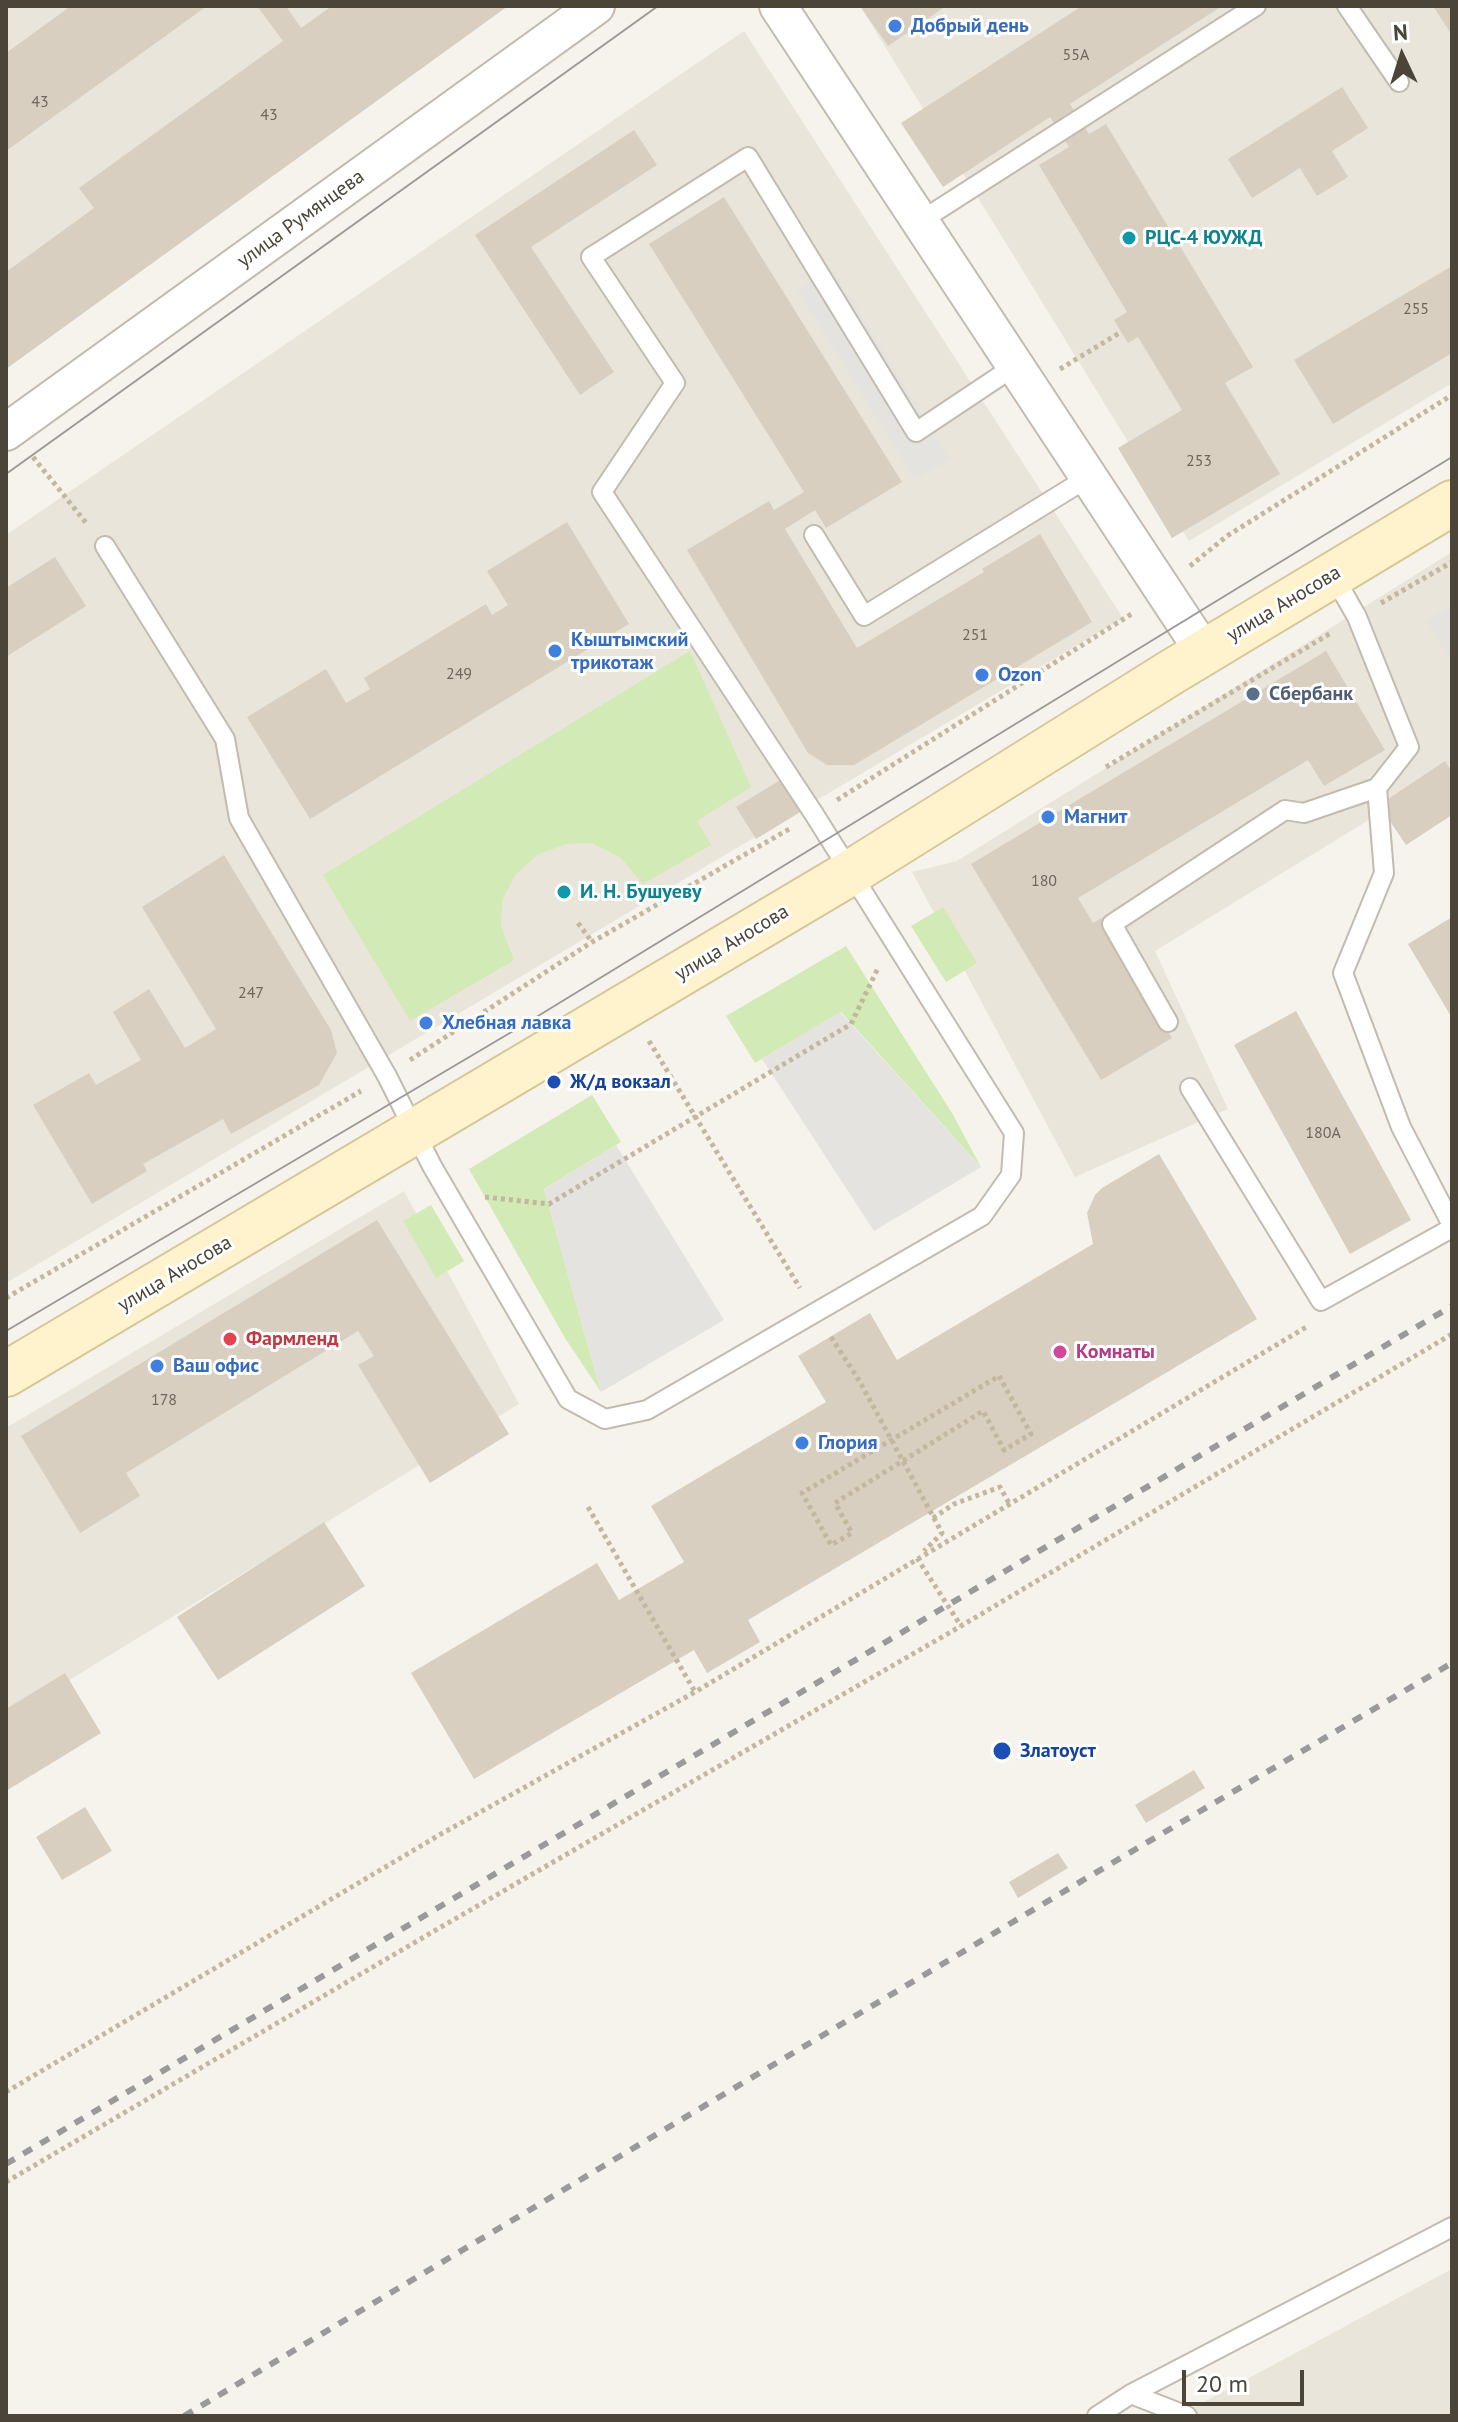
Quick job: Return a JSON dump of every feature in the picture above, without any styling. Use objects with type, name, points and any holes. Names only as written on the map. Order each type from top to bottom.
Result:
[{"type":"main road","name":"улица Аносова","points":[[6,1374],[850,873],[1204,652],[1452,503]]},
{"type":"street","name":"улица Румянцева","points":[[6,432],[596,6]]},
{"type":"street","points":[[778,6],[1204,652]]},
{"type":"lane","points":[[919,222],[1256,6]]},
{"type":"lane","points":[[1347,6],[1399,82]]},
{"type":"lane","points":[[105,546],[225,739],[239,818],[387,1076],[448,1194],[568,1399],[605,1419],[647,1410],[982,1216],[1011,1175],[1014,1133],[814,814],[602,492],[675,383],[591,257],[748,157],[916,432],[1015,366]]},
{"type":"lane","points":[[814,535],[864,616],[1089,477]]},
{"type":"lane","points":[[1168,1022],[1112,924],[1285,810],[1304,813],[1377,788],[1409,747],[1357,617],[1333,575]]},
{"type":"lane","points":[[1190,1088],[1321,1301],[1452,1226],[1401,1127],[1343,973],[1384,873],[1377,788]]},
{"type":"lane","points":[[1097,2416],[1131,2394],[1452,2227]]},
{"type":"lane","points":[[1131,2394],[1187,2416]]},
{"type":"path","points":[[6,1298],[387,1076],[592,942],[814,814],[1132,614],[1227,536],[1452,395]]},
{"type":"path","points":[[54,483],[105,546]]},
{"type":"path","points":[[578,923],[592,942]]},
{"type":"path","points":[[448,1194],[549,1204],[851,1024],[891,939]]},
{"type":"path","points":[[649,1040],[816,1314]]},
{"type":"path","points":[[6,2092],[441,1834],[695,1692],[1318,1320]]},
{"type":"path","points":[[6,2182],[427,1934],[961,1626],[1452,1334]]},
{"type":"path","points":[[840,1350],[942,1533],[917,1557]]},
{"type":"path","points":[[999,1376],[1031,1434],[1004,1450],[983,1411],[835,1503],[852,1533],[831,1545],[802,1493],[892,1440],[999,1376]]},
{"type":"path","points":[[933,1518],[954,1504],[1000,1487],[1009,1503]]},
{"type":"path","points":[[588,1507],[695,1692]]},
{"type":"path","points":[[917,1557],[961,1626]]},
{"type":"shaded area","points":[[6,6],[488,6],[6,352]]},
{"type":"shaded area","points":[[860,6],[1452,6],[1452,383],[1189,541]]},
{"type":"shaded area","points":[[744,31],[1123,618],[6,1283],[6,535]]},
{"type":"shaded area","points":[[832,268],[950,459],[915,480],[797,290]]},
{"type":"shaded area","points":[[1452,552],[1452,769],[1155,951],[1228,1109],[1075,1177],[912,872],[957,861]]},
{"type":"shaded area","points":[[1452,605],[1452,662],[1426,621]]},
{"type":"shaded area","points":[[840,1012],[981,1167],[874,1231],[762,1059]]},
{"type":"shaded area","points":[[616,1145],[724,1320],[601,1392],[544,1189]]},
{"type":"shaded area","points":[[404,1191],[519,1404],[6,1719],[6,1428]]},
{"type":"shaded area","points":[[1452,2269],[1452,2416],[1178,2416]]},
{"type":"green space","points":[[690,651],[751,787],[697,821],[711,845],[643,884],[621,858],[591,843],[566,844],[537,855],[516,874],[502,900],[501,926],[514,960],[410,1021],[323,875]]},
{"type":"green space","points":[[943,907],[977,963],[946,982],[911,926]]},
{"type":"green space","points":[[846,946],[952,1113],[981,1167],[841,1012],[755,1063],[726,1016]]},
{"type":"green space","points":[[592,1095],[621,1142],[544,1189],[601,1392],[565,1338],[469,1169]]},
{"type":"green space","points":[[431,1205],[464,1261],[436,1278],[403,1221]]},
{"type":"building","points":[[71,6],[207,6],[6,151],[6,53]]},
{"type":"building","points":[[257,6],[286,6],[301,28],[332,6],[508,6],[6,369],[6,272],[94,208],[79,188],[283,41]]},
{"type":"building","name":"Добрый день","points":[[860,6],[946,6],[888,46]]},
{"type":"building","points":[[1082,6],[1222,6],[1070,104],[1089,134],[1106,124],[1253,367],[1225,383],[1280,474],[1172,538],[1118,448],[1182,410],[1138,337],[1128,343],[1121,332],[1114,320],[1127,312],[1039,165],[1069,147],[1050,117],[943,187],[901,123]]},
{"type":"building","points":[[1433,6],[1452,6],[1452,35]]},
{"type":"building","points":[[1342,87],[1368,128],[1332,151],[1348,177],[1317,196],[1300,168],[1252,198],[1228,159]]},
{"type":"building","points":[[634,130],[657,165],[531,247],[614,372],[580,395],[475,235]]},
{"type":"building","points":[[724,197],[902,482],[826,528],[815,510],[785,529],[857,648],[984,572],[982,569],[1040,534],[1092,622],[854,765],[827,765],[808,753],[687,550],[769,501],[774,510],[804,492],[649,244]]},
{"type":"building","points":[[1452,266],[1452,353],[1333,424],[1294,360]]},
{"type":"building","points":[[567,522],[629,624],[310,819],[247,717],[326,669],[346,703],[370,689],[364,678],[486,604],[492,615],[508,605],[487,571]]},
{"type":"building","points":[[55,557],[86,606],[6,657],[6,588]]},
{"type":"building","points":[[1326,651],[1385,750],[1324,786],[1308,760],[1078,898],[1093,923],[1101,918],[1172,1038],[1101,1080],[971,864]]},
{"type":"building","points":[[1445,761],[1452,772],[1452,815],[1406,845],[1379,805]]},
{"type":"building","points":[[782,779],[802,811],[756,839],[736,807]]},
{"type":"building","points":[[224,855],[331,1030],[337,1053],[319,1085],[231,1134],[223,1119],[143,1164],[147,1171],[92,1204],[33,1105],[89,1073],[96,1085],[141,1060],[113,1012],[149,989],[185,1048],[216,1029],[142,907]]},
{"type":"building","points":[[1452,917],[1452,1018],[1408,944]]},
{"type":"building","points":[[1296,1011],[1411,1220],[1350,1254],[1234,1045]]},
{"type":"building","points":[[1159,1154],[1257,1319],[748,1620],[760,1642],[707,1673],[694,1650],[474,1779],[411,1673],[597,1563],[619,1600],[684,1562],[651,1506],[826,1402],[798,1356],[870,1313],[897,1360],[1093,1244],[1087,1213],[1095,1195]]},
{"type":"building","points":[[377,1220],[509,1434],[430,1483],[358,1365],[374,1356],[358,1331],[126,1473],[140,1496],[80,1533],[21,1436]]},
{"type":"building","points":[[324,1522],[365,1586],[218,1680],[177,1617]]},
{"type":"building","points":[[65,1673],[101,1733],[6,1791],[6,1709]]},
{"type":"building","points":[[1194,1770],[1205,1788],[1146,1823],[1135,1805]]},
{"type":"building","points":[[85,1807],[112,1851],[62,1880],[36,1837]]},
{"type":"building","points":[[1058,1853],[1068,1868],[1018,1898],[1009,1882]]},
{"type":"tram line","points":[[6,474],[658,6]]},
{"type":"tram line","points":[[6,1331],[520,1027],[1452,457]]},
{"type":"railway","points":[[6,2164],[1452,1306]]},
{"type":"railway","points":[[184,2416],[1452,1663]]},
{"type":"place","name":"Добрый день","points":[[895,26]]},
{"type":"place","name":"РЦС-4 ЮУЖД","points":[[1129,238]]},
{"type":"place","name":"Кыштымский трикотаж","points":[[555,651]]},
{"type":"place","name":"Ozon","points":[[982,675]]},
{"type":"place","name":"Сбербанк","points":[[1253,694]]},
{"type":"place","name":"Магнит","points":[[1048,817]]},
{"type":"place","name":"И. Н. Бушуеву","points":[[564,892]]},
{"type":"place","name":"Хлебная лавка","points":[[426,1023]]},
{"type":"place","name":"Ж/д вокзал","points":[[554,1082]]},
{"type":"place","name":"Фармленд","points":[[230,1339]]},
{"type":"place","name":"Комнаты","points":[[1060,1352]]},
{"type":"place","name":"Ваш офис","points":[[157,1366]]},
{"type":"place","name":"Глория","points":[[802,1443]]},
{"type":"place","name":"Златоуст","points":[[1002,1751]]}]
